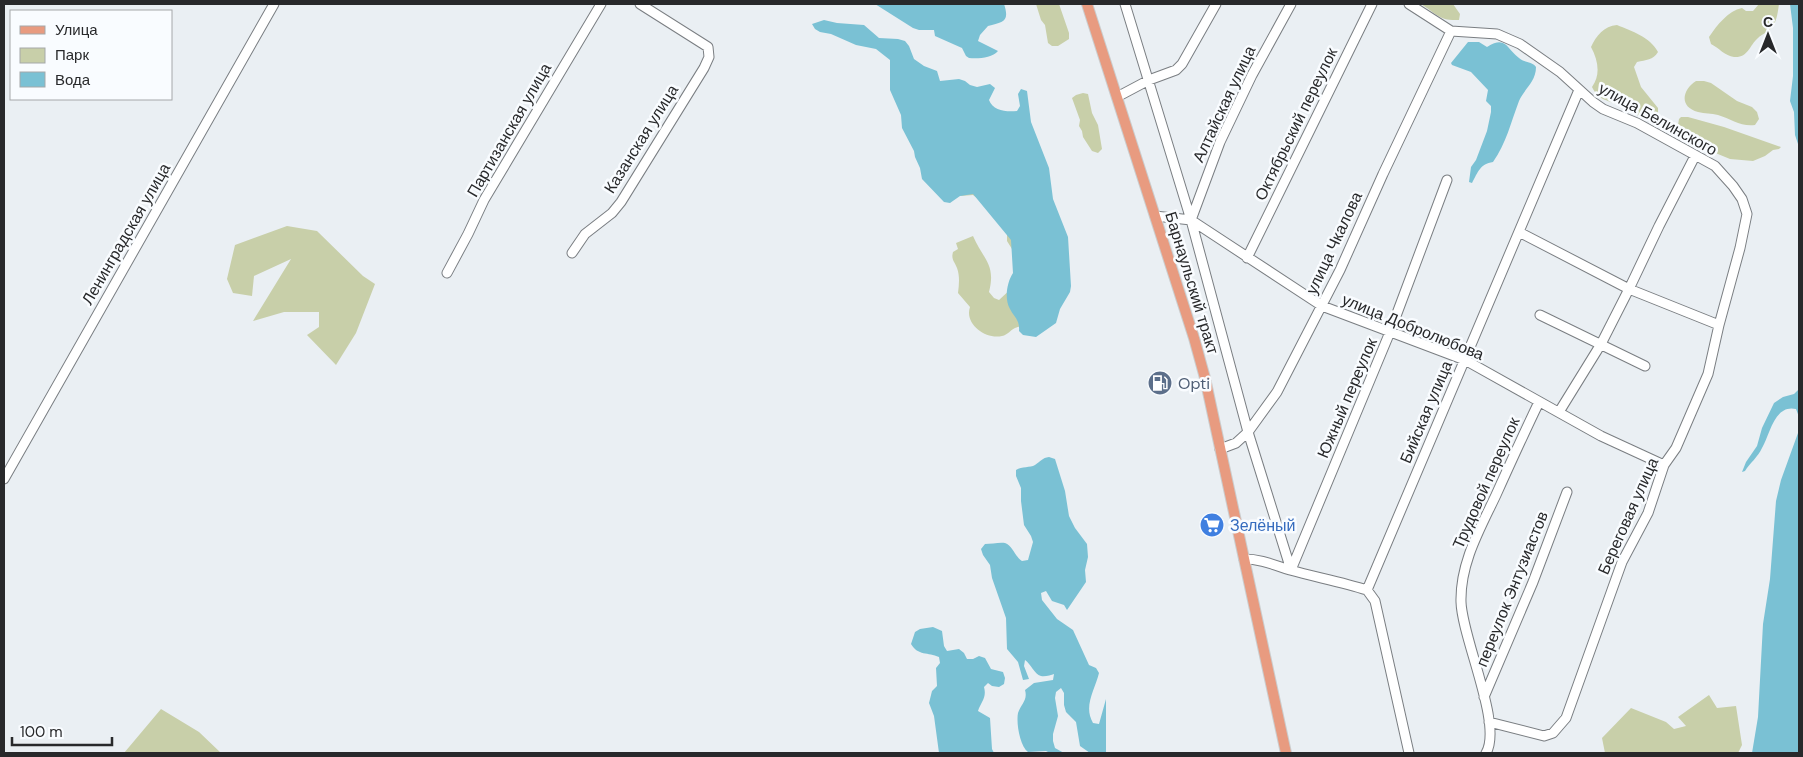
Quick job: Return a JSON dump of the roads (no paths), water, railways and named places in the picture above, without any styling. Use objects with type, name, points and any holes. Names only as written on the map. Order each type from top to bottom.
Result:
[{"type":"main road","name":"Барнаульский тракт","points":[[1087,4],[1194,338],[1205,378],[1286,753]]},
{"type":"street","name":"Ленинградская улица","points":[[4,479],[274,4]]},
{"type":"street","name":"Партизанская улица","points":[[448,273],[484,200],[601,4]]},
{"type":"street","name":"Казанская улица","points":[[572,253],[585,234],[621,202],[709,57],[708,47],[640,4]]},
{"type":"street","points":[[1126,4],[1190,220],[1248,432],[1291,570]]},
{"type":"street","points":[[1117,97],[1149,80],[1176,70],[1182,64],[1216,4]]},
{"type":"street","name":"Алтайская улица","points":[[1190,220],[1220,142],[1252,75],[1292,4]]},
{"type":"street","name":"Октябрьский переулок","points":[[1247,258],[1372,4]]},
{"type":"street","name":"улица Белинского","points":[[1408,4],[1451,31],[1497,34],[1520,44],[1560,72],[1603,109],[1637,124],[1715,166],[1742,199],[1747,214]]},
{"type":"street","name":"улица Чкалова","points":[[1220,449],[1236,443],[1248,432],[1277,392],[1340,270],[1451,31]]},
{"type":"street","name":"Бийская улица","points":[[1367,590],[1579,90]]},
{"type":"street","points":[[1559,412],[1601,344],[1695,156]]},
{"type":"street","name":"Южный переулок","points":[[1291,570],[1390,332],[1447,180]]},
{"type":"street","name":"Береговая улица","points":[[1489,722],[1544,736],[1553,733],[1566,718],[1622,562],[1648,512],[1664,465],[1676,448],[1708,374],[1747,214]]},
{"type":"street","name":"улица Добролюбова","points":[[1155,216],[1190,220],[1322,306],[1465,360],[1601,436],[1664,465]]},
{"type":"street","points":[[1519,232],[1629,289],[1719,324]]},
{"type":"street","points":[[1540,315],[1645,366]]},
{"type":"street","name":"Трудовой переулок","points":[[1486,753],[1491,743],[1489,722],[1461,604],[1462,581],[1472,546],[1539,402]]},
{"type":"street","name":"переулок Энтузиастов","points":[[1484,698],[1533,582],[1567,492]]},
{"type":"street","points":[[1244,559],[1258,559],[1291,570],[1335,580],[1367,590],[1374,601],[1409,753]]},
{"type":"water","points":[[875,4],[1004,4],[1006,18],[1001,22],[988,26],[980,35],[978,41],[998,51],[989,57],[969,58],[962,48],[935,36],[934,30],[913,28]]},
{"type":"water","points":[[1790,4],[1799,4],[1799,147],[1795,135],[1794,112],[1790,101],[1793,76],[1793,28]]},
{"type":"water","points":[[824,20],[864,25],[879,38],[905,41],[914,59],[924,66],[937,71],[940,81],[959,79],[977,87],[990,84],[995,88],[989,100],[997,109],[1017,111],[1020,106],[1018,94],[1021,89],[1027,91],[1031,122],[1049,168],[1053,199],[1068,237],[1071,286],[1070,292],[1060,309],[1056,323],[1036,337],[1023,335],[1019,331],[1018,321],[1010,309],[1007,300],[1008,286],[1013,273],[1011,240],[973,194],[960,196],[950,203],[944,202],[922,179],[914,151],[902,128],[901,115],[890,90],[890,60],[876,49],[856,45],[815,29],[812,24]]},
{"type":"water","points":[[1468,42],[1479,42],[1487,47],[1498,42],[1505,44],[1521,60],[1536,67],[1532,81],[1519,101],[1498,155],[1493,162],[1480,169],[1472,183],[1469,182],[1471,167],[1476,160],[1487,131],[1491,106],[1486,101],[1488,90],[1471,72],[1451,63]]},
{"type":"water","points":[[1799,389],[1799,417],[1796,409],[1783,411],[1774,422],[1760,451],[1745,471],[1742,472],[1746,462],[1757,446],[1762,428],[1774,403],[1783,397],[1794,394]]},
{"type":"water","points":[[1799,423],[1799,753],[1752,753],[1758,717],[1763,624],[1770,579],[1776,501],[1781,480],[1798,433]]},
{"type":"water","points":[[1049,457],[1055,459],[1065,491],[1069,516],[1087,544],[1088,557],[1085,570],[1086,582],[1067,610],[1064,605],[1052,601],[1046,591],[1041,593],[1042,600],[1057,619],[1073,630],[1089,665],[1096,668],[1099,673],[1089,704],[1089,710],[1093,723],[1099,724],[1106,699],[1106,753],[1090,753],[1080,746],[1076,722],[1066,712],[1064,693],[1061,688],[1056,692],[1055,698],[1058,716],[1053,741],[1055,748],[1064,753],[1028,752],[1025,749],[1019,734],[1018,713],[1025,699],[1025,690],[1034,683],[1053,680],[1054,674],[1041,676],[1025,660],[1024,666],[1029,679],[1023,680],[1018,662],[1007,649],[1006,618],[992,578],[990,565],[981,549],[985,544],[1005,543],[1022,561],[1028,560],[1033,542],[1024,525],[1021,488],[1016,476],[1016,470],[1033,466]]},
{"type":"water","points":[[933,627],[942,631],[944,646],[947,651],[959,649],[967,659],[979,656],[985,658],[991,669],[1003,672],[1004,684],[999,687],[988,683],[984,687],[984,697],[978,711],[990,718],[992,749],[994,753],[939,753],[934,716],[929,703],[932,691],[937,686],[936,668],[940,663],[939,657],[920,652],[911,644],[915,632],[920,629]]},
{"type":"place","name":"Opti","points":[[1160,383]]},
{"type":"place","name":"Зелёный","points":[[1212,525]]}]
